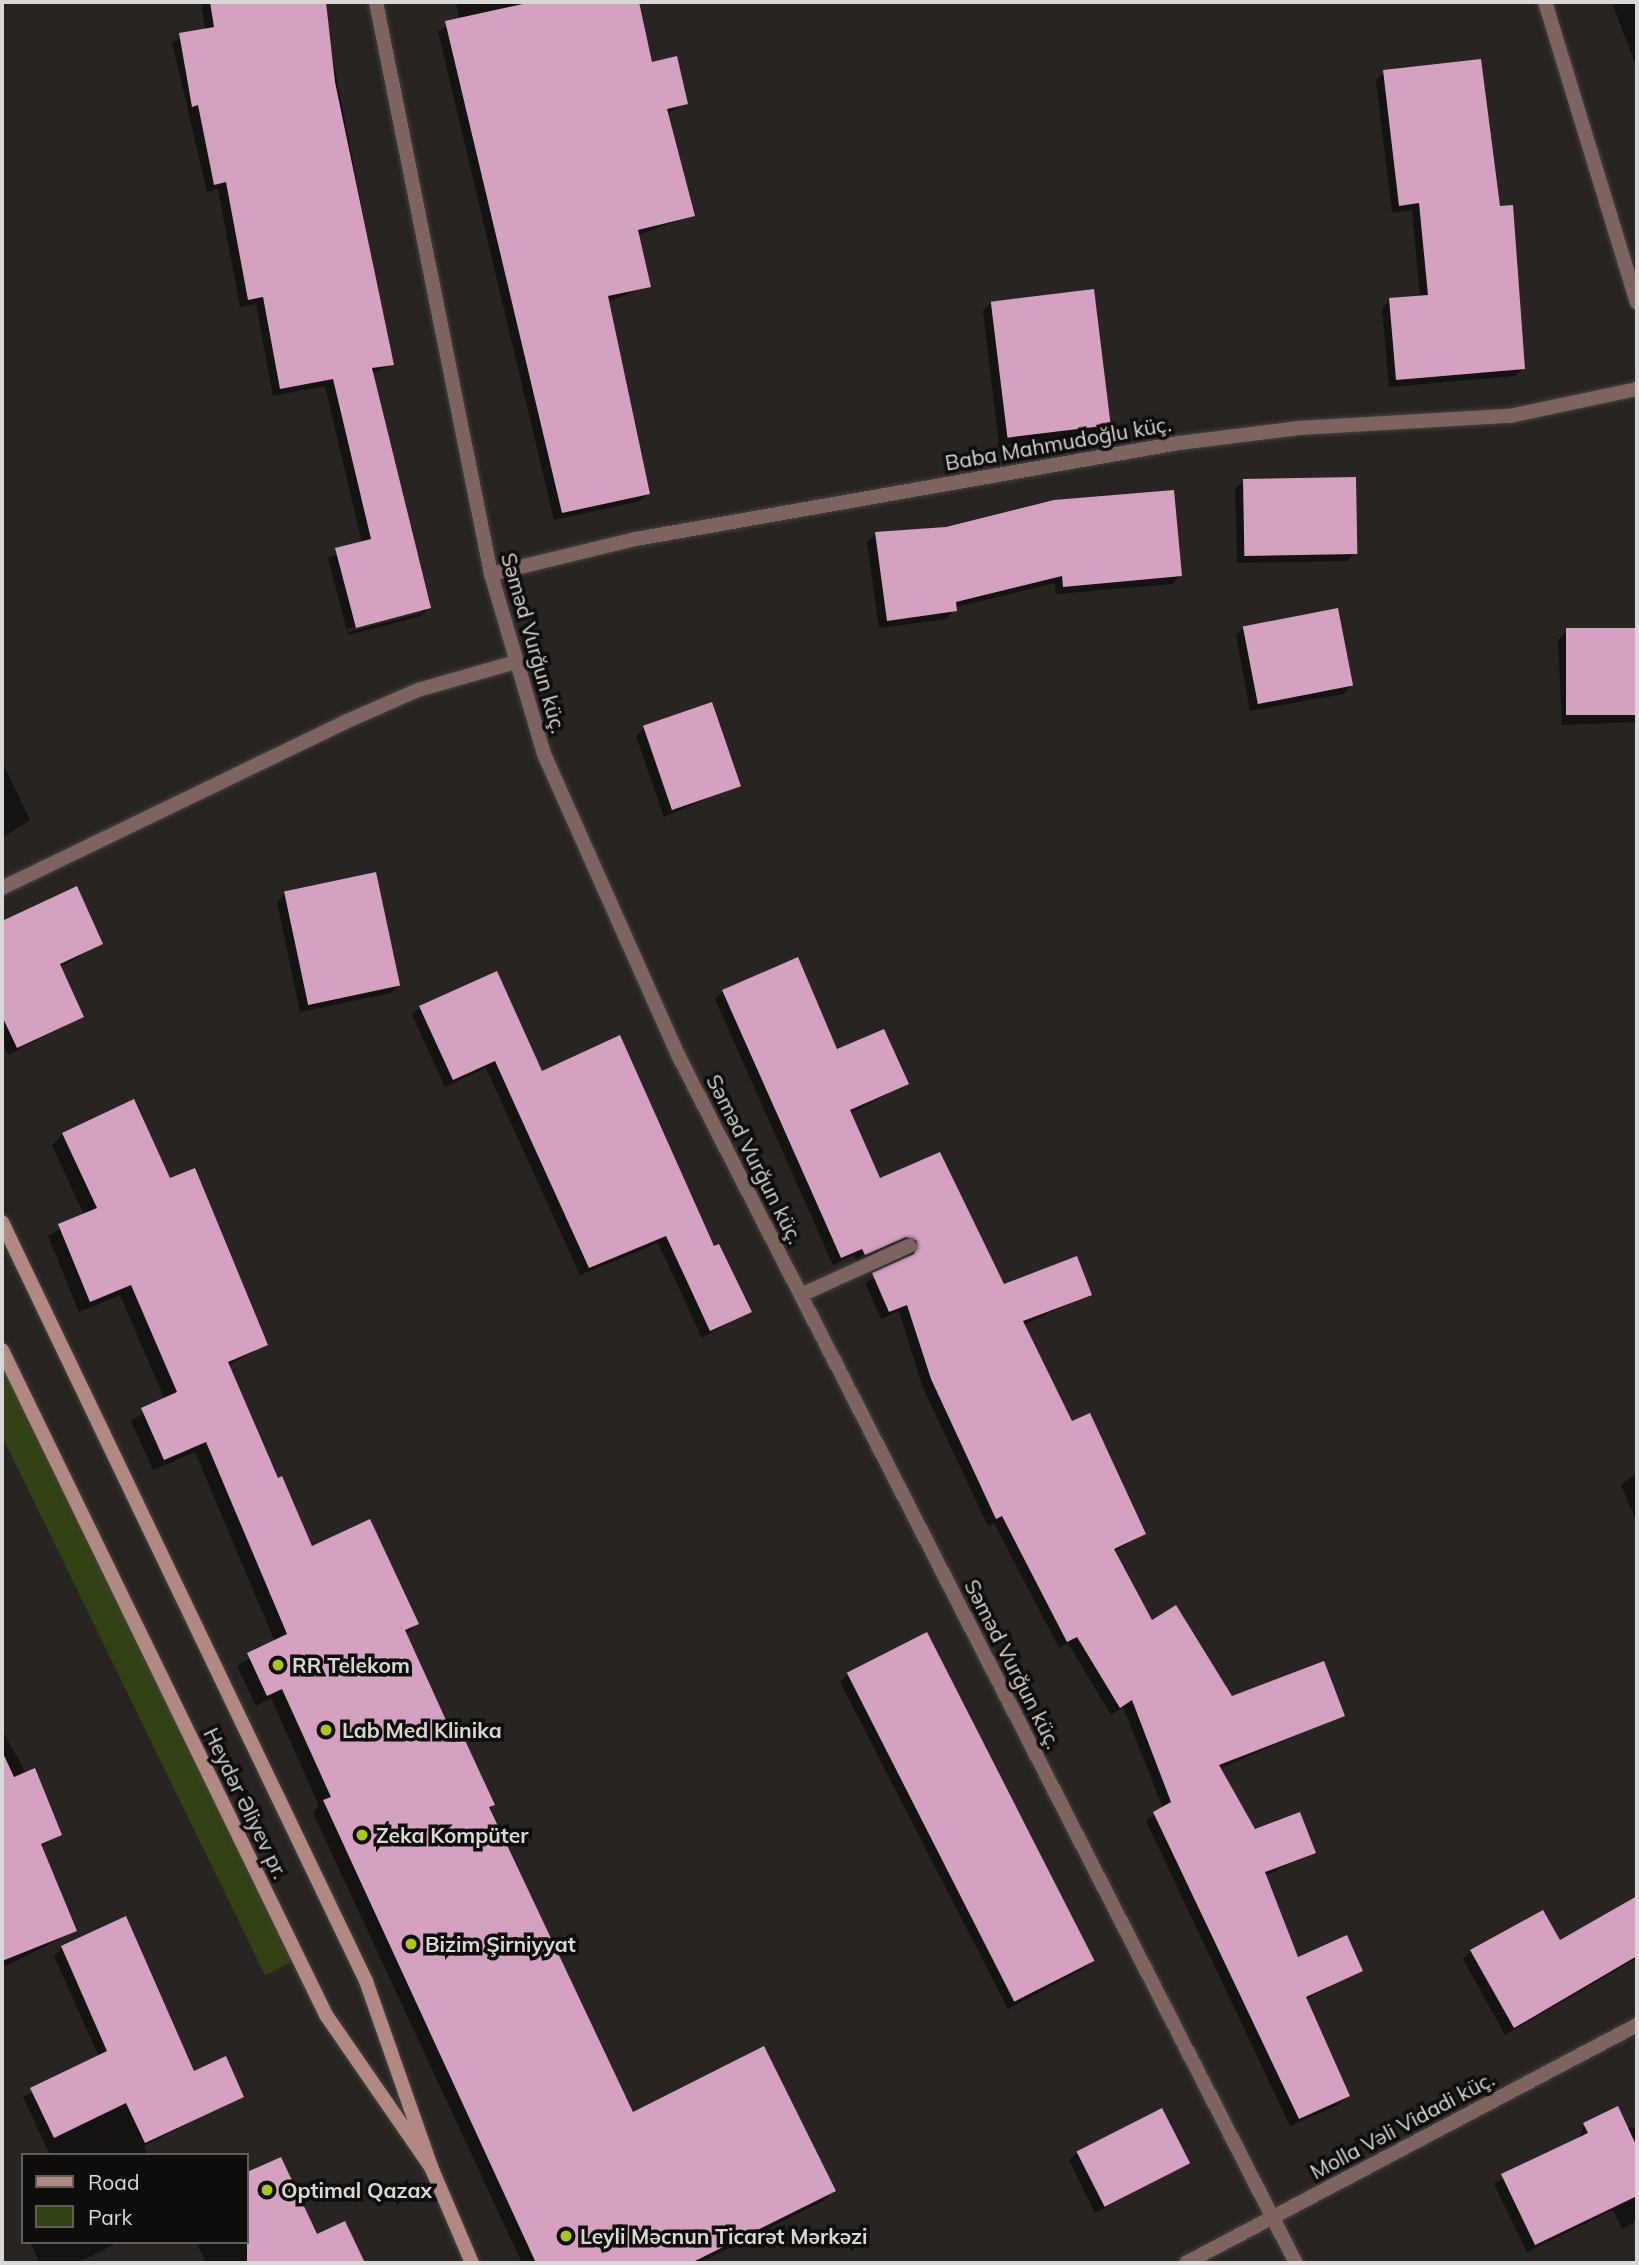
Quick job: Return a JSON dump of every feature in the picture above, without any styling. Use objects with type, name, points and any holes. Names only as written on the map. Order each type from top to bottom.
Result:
[{"type":"main road","points":[[2,1222],[366,1981],[431,2167]]},
{"type":"main road","name":"Heydər Əliyev pr.","points":[[2,1350],[326,2015],[431,2167],[472,2263]]},
{"type":"street","name":"Səməd Vurğun küç.","points":[[376,2],[491,573],[516,662],[580,841],[678,1055],[1296,2263]]},
{"type":"street","points":[[1545,2],[1637,302]]},
{"type":"street","name":"Baba Mahmudoğlu küç.","points":[[491,573],[636,539],[1179,443],[1299,428],[1510,416],[1637,389]]},
{"type":"street","points":[[2,888],[345,722],[418,691],[516,662]]},
{"type":"street","points":[[801,1295],[909,1246]]},
{"type":"street","name":"Molla Vəli Vidadi küç.","points":[[1186,2263],[1637,2025]]},
{"type":"green space","points":[[2,1338],[304,1956],[265,1975],[2,1436]]},
{"type":"building","points":[[210,2],[326,2],[335,82],[394,365],[372,368],[431,608],[356,628],[335,548],[371,539],[333,379],[280,389],[263,297],[248,300],[226,182],[214,185],[198,105],[192,107],[179,33],[214,27]]},
{"type":"building","points":[[532,2],[639,2],[652,62],[677,56],[688,104],[667,109],[695,216],[638,230],[651,287],[608,296],[650,494],[562,513],[445,21]]},
{"type":"building","points":[[1481,59],[1500,206],[1513,205],[1525,369],[1396,380],[1389,298],[1428,295],[1419,203],[1399,206],[1383,70]]},
{"type":"building","points":[[1094,289],[1111,425],[1007,438],[991,302]]},
{"type":"building","points":[[1356,477],[1357,554],[1244,556],[1243,479]]},
{"type":"building","points":[[1174,490],[1182,576],[1063,587],[1062,576],[956,602],[957,611],[887,621],[875,532],[946,527],[1054,500]]},
{"type":"building","points":[[1338,608],[1353,686],[1258,704],[1243,627]]},
{"type":"building","points":[[1566,628],[1637,628],[1637,715],[1566,715]]},
{"type":"building","points":[[712,702],[741,786],[672,810],[643,726]]},
{"type":"building","points":[[376,872],[400,985],[308,1005],[284,892]]},
{"type":"building","points":[[77,886],[103,944],[60,964],[84,1017],[17,1048],[2,1016],[2,921]]},
{"type":"building","points":[[798,957],[837,1049],[884,1029],[909,1084],[850,1110],[880,1178],[940,1152],[1004,1284],[1077,1256],[1092,1295],[1023,1321],[1072,1421],[1090,1413],[1146,1534],[1114,1549],[1152,1620],[1176,1605],[1232,1696],[1324,1661],[1345,1716],[1219,1765],[1255,1829],[1300,1812],[1316,1853],[1265,1872],[1298,1957],[1347,1935],[1363,1971],[1306,1997],[1350,2096],[1299,2119],[1153,1812],[1171,1802],[1132,1700],[1120,1708],[1077,1637],[1067,1642],[1002,1516],[996,1519],[931,1379],[907,1305],[889,1312],[872,1273],[914,1254],[917,1241],[906,1237],[865,1255],[862,1249],[841,1258],[722,990]]},
{"type":"building","points":[[497,971],[542,1071],[620,1035],[714,1246],[719,1244],[752,1312],[710,1331],[666,1236],[589,1268],[495,1061],[453,1080],[419,1006]]},
{"type":"building","points":[[134,1099],[170,1178],[195,1168],[268,1345],[228,1362],[278,1478],[282,1476],[312,1546],[370,1519],[419,1624],[405,1630],[455,1740],[463,1736],[495,1805],[489,1807],[633,2112],[764,2046],[836,2191],[691,2263],[536,2263],[323,1800],[331,1797],[282,1689],[267,1696],[247,1653],[287,1634],[206,1442],[164,1460],[141,1408],[177,1392],[131,1285],[90,1302],[58,1224],[97,1208],[62,1133]]},
{"type":"building","points":[[927,1632],[1095,1961],[1014,2002],[847,1673]]},
{"type":"building","points":[[2,1751],[14,1777],[35,1768],[62,1835],[41,1844],[77,1931],[2,1961]]},
{"type":"building","points":[[1637,1896],[1637,1956],[1514,2028],[1470,1950],[1543,1910],[1560,1940]]},
{"type":"building","points":[[126,1916],[194,2071],[226,2056],[244,2097],[145,2143],[126,2103],[54,2138],[30,2088],[107,2051],[61,1946]]},
{"type":"building","points":[[1618,2106],[1637,2147],[1637,2196],[1535,2245],[1501,2174],[1588,2133],[1583,2123]]},
{"type":"building","points":[[1162,2108],[1190,2163],[1105,2207],[1076,2152]]},
{"type":"building","points":[[281,2157],[317,2234],[345,2221],[365,2263],[247,2263],[248,2172]]},
{"type":"place","name":"RR Telekom","points":[[278,1665]]},
{"type":"place","name":"Lab Med Klinika","points":[[326,1730]]},
{"type":"place","name":"Zeka Kompüter","points":[[362,1835]]},
{"type":"place","name":"Bizim Şirniyyat","points":[[411,1944]]},
{"type":"place","name":"Optimal Qazax","points":[[267,2190]]},
{"type":"place","name":"Leyli Məcnun Ticarət Mərkəzi","points":[[566,2236]]}]
